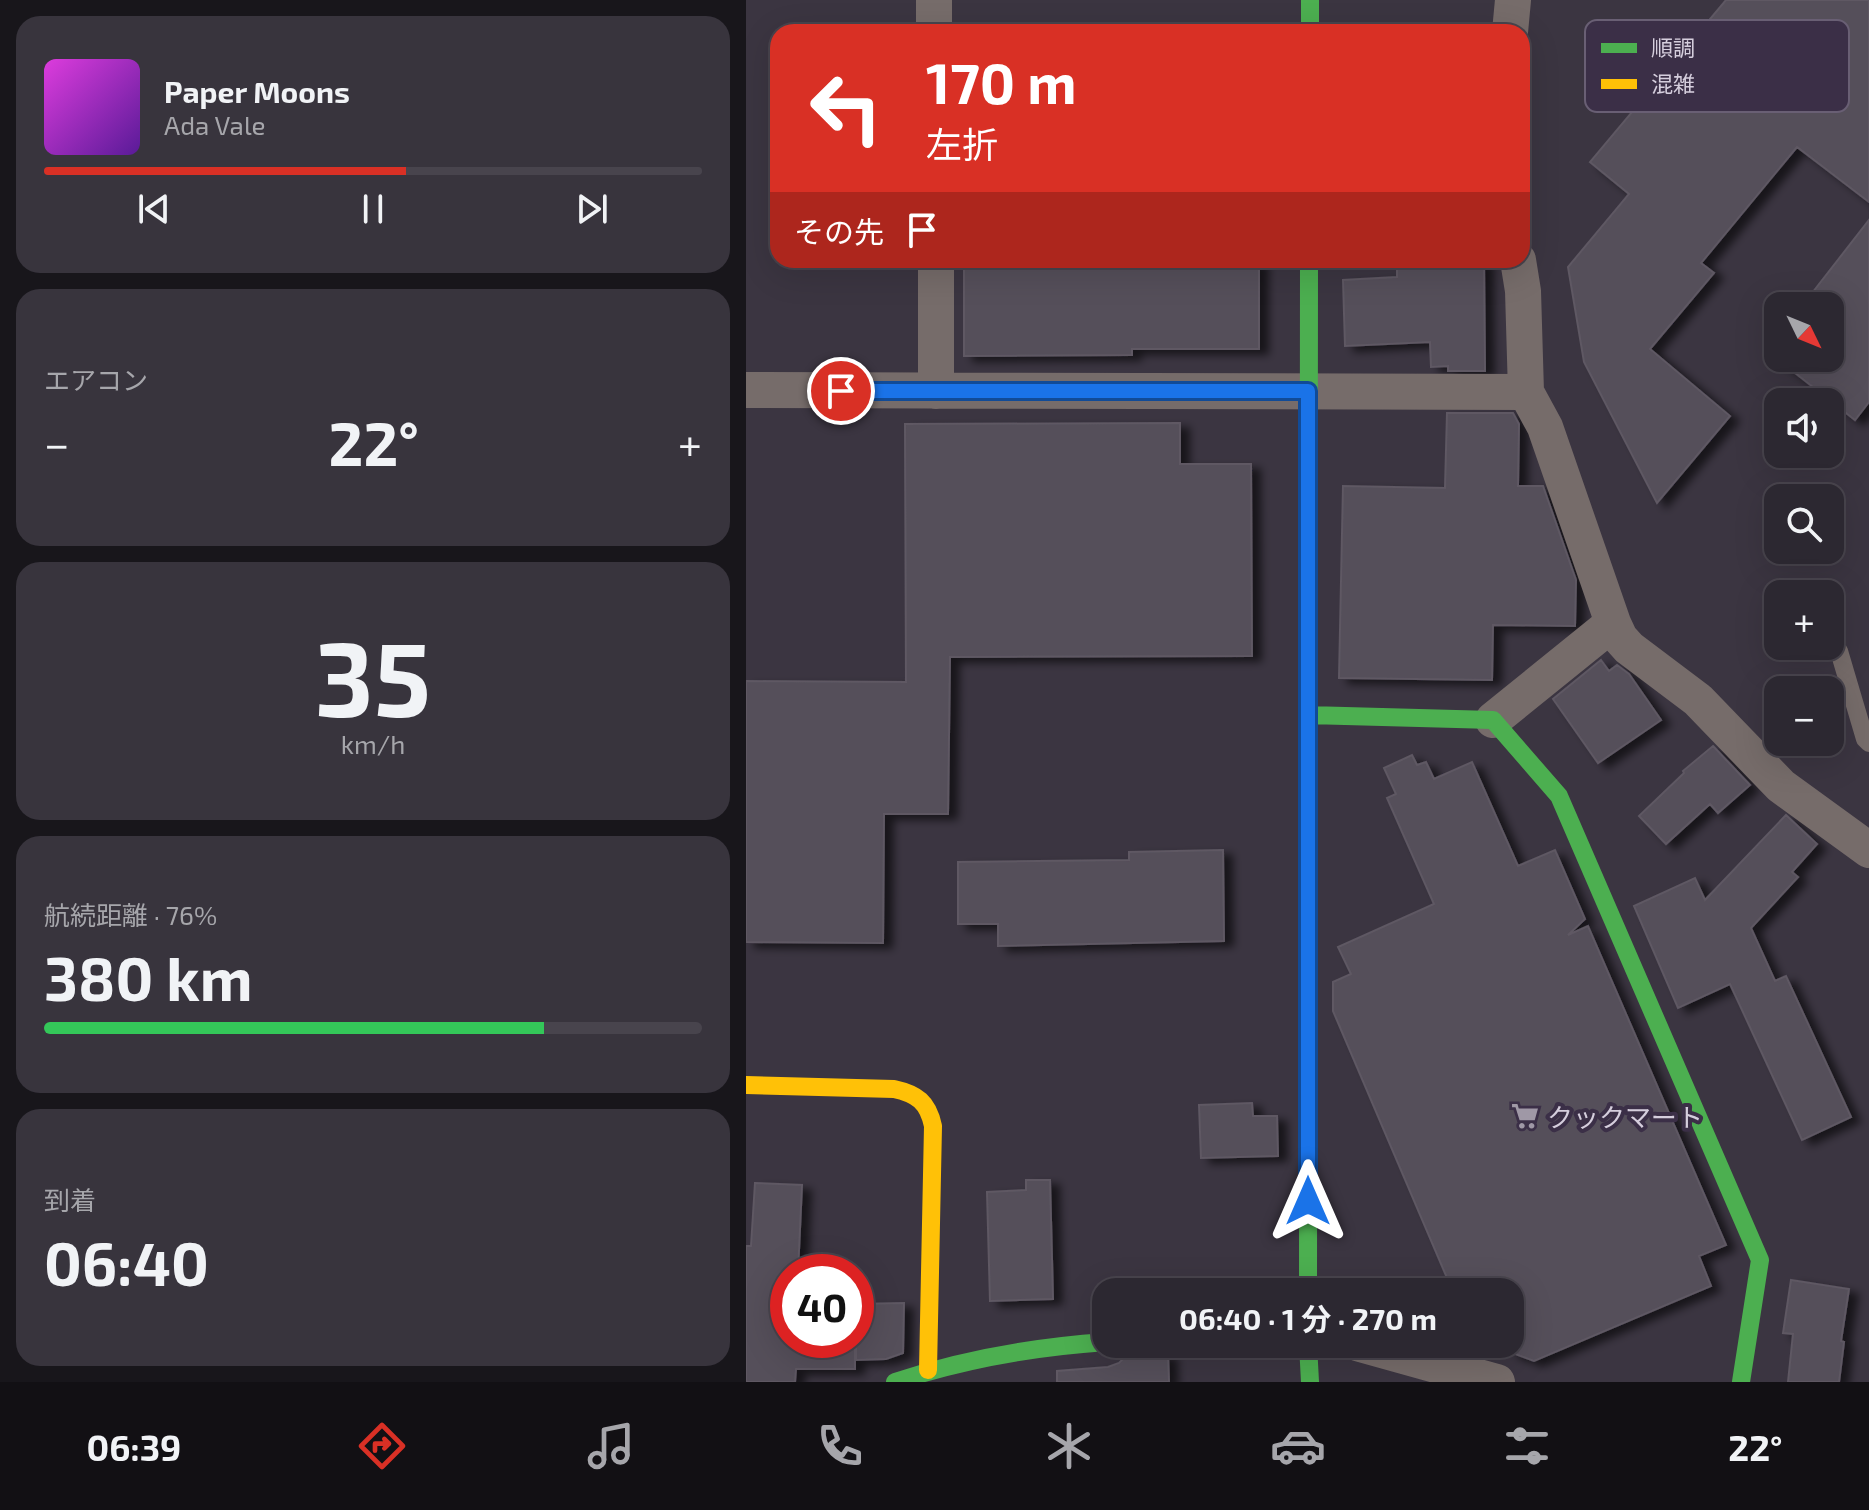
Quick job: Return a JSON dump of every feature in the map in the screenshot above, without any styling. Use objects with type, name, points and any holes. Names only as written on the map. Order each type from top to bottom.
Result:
[{"type":"street","points":[[934,0],[934,24]]},
{"type":"street","points":[[1310,0],[1310,24]]},
{"type":"street","points":[[1511,24],[1513,0]]},
{"type":"street","points":[[936,268],[936,391]]},
{"type":"street","points":[[1308,1278],[1309,268]]},
{"type":"street","points":[[1519,268],[1523,291],[1526,392],[1545,427],[1620,638],[1698,700],[1781,786],[1869,850]]},
{"type":"street","points":[[746,390],[1526,392]]},
{"type":"street","points":[[1308,715],[1493,720],[1613,623]]},
{"type":"street","points":[[1493,720],[1559,796],[1760,1260],[1741,1382]]},
{"type":"street","points":[[746,1085],[894,1089],[912,1093],[929,1107],[933,1126],[928,1370]]},
{"type":"street","points":[[895,1382],[928,1370],[1053,1345],[1092,1343]]},
{"type":"street","points":[[1309,1358],[1310,1382]]},
{"type":"street","points":[[1410,1358],[1497,1382]]},
{"type":"lane","points":[[1842,660],[1865,739],[1869,743]]},
{"type":"building","points":[[1726,0],[1869,0],[1869,202],[1797,147],[1701,263],[1714,273],[1650,349],[1730,416],[1657,503],[1584,362],[1568,267],[1629,194],[1590,162],[1632,112],[1849,112],[1849,20],[1709,20]]},
{"type":"building","points":[[1869,220],[1869,402],[1855,420],[1844,411],[1844,388],[1814,388],[1794,372],[1844,372],[1844,292],[1813,292]]},
{"type":"building","points":[[964,268],[1259,268],[1259,349],[1132,349],[1132,355],[964,356]]},
{"type":"building","points":[[1397,268],[1484,268],[1485,371],[1448,371],[1448,366],[1431,367],[1430,342],[1345,346],[1343,280],[1397,277]]},
{"type":"building","points":[[1447,413],[1513,413],[1519,424],[1518,486],[1543,486],[1576,580],[1575,626],[1493,625],[1492,680],[1339,678],[1343,486],[1445,488]]},
{"type":"building","points":[[1180,423],[1180,464],[1251,464],[1252,656],[950,657],[948,814],[884,814],[883,943],[746,942],[746,681],[906,682],[905,424]]},
{"type":"building","points":[[1601,660],[1609,671],[1617,665],[1629,674],[1661,720],[1598,763],[1553,699]]},
{"type":"building","points":[[1713,746],[1750,785],[1718,813],[1710,804],[1666,844],[1639,816],[1683,771]]},
{"type":"building","name":"クックマート","points":[[1412,755],[1417,765],[1426,762],[1434,779],[1472,762],[1518,866],[1555,850],[1585,919],[1568,935],[1588,926],[1726,1245],[1699,1256],[1711,1286],[1534,1361],[1524,1357],[1524,1278],[1447,1278],[1333,1011],[1333,982],[1351,974],[1338,947],[1434,904],[1387,798],[1396,794],[1384,768]]},
{"type":"building","points":[[1786,815],[1817,844],[1792,872],[1798,877],[1751,928],[1775,981],[1786,976],[1851,1117],[1802,1140],[1730,984],[1678,1008],[1634,906],[1695,878],[1705,900]]},
{"type":"building","points":[[1223,850],[1224,941],[998,946],[998,924],[958,924],[958,862],[1129,860],[1129,852]]},
{"type":"building","points":[[1252,1103],[1253,1116],[1277,1116],[1278,1156],[1201,1158],[1199,1105]]},
{"type":"building","points":[[1026,1180],[1050,1180],[1053,1299],[990,1301],[987,1192],[1026,1190]]},
{"type":"building","points":[[755,1183],[802,1185],[799,1254],[770,1254],[770,1358],[855,1358],[855,1369],[796,1369],[795,1382],[746,1382],[746,1246],[751,1246]]},
{"type":"building","points":[[1791,1280],[1849,1289],[1839,1382],[1788,1382],[1793,1334],[1783,1333]]},
{"type":"building","points":[[904,1303],[903,1353],[886,1359],[856,1360],[874,1358],[874,1304]]},
{"type":"building","points":[[1124,1358],[1168,1358],[1169,1382],[1057,1382],[1057,1371],[1108,1367]]},
{"type":"traffic: fast","points":[[1310,0],[1310,24]]},
{"type":"traffic: fast","points":[[1308,1278],[1309,268]]},
{"type":"traffic: fast","points":[[1308,715],[1493,720],[1559,796],[1760,1260],[1741,1382]]},
{"type":"traffic: fast","points":[[895,1382],[999,1355],[1092,1343]]},
{"type":"traffic: fast","points":[[1309,1358],[1310,1382]]},
{"type":"traffic: slow","points":[[746,1085],[894,1089],[915,1097],[925,1105],[933,1126],[928,1370]]},
{"type":"place","name":"クックマート","points":[[1525,1116]]},
{"type":"route","points":[[841,391],[1308,391],[1308,1201]]}]
